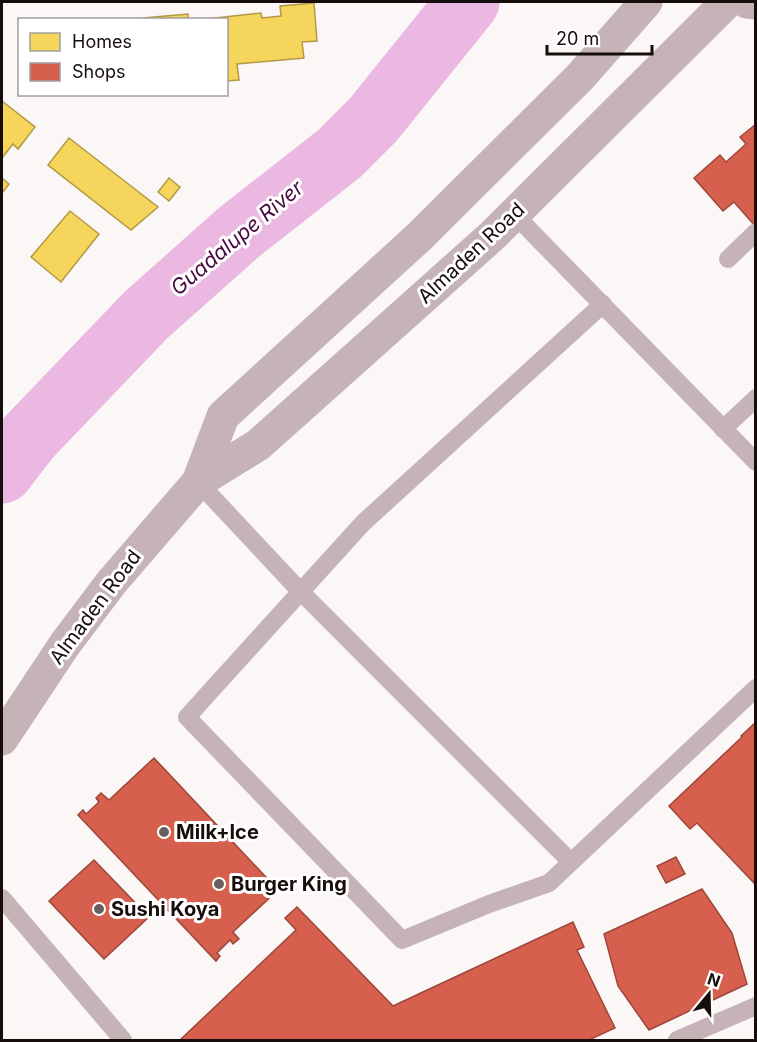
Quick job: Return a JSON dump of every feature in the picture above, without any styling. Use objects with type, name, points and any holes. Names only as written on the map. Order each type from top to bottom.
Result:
[{"type":"main road","points":[[747,2],[756,3]]},
{"type":"street","name":"Almaden Road","points":[[198,482],[223,416],[419,237],[580,77],[646,2]]},
{"type":"street","name":"Almaden Road","points":[[2,739],[65,644],[111,583],[198,482],[258,445],[514,214],[727,2]]},
{"type":"lane","points":[[514,214],[756,462]]},
{"type":"lane","points":[[728,259],[756,232]]},
{"type":"lane","points":[[603,304],[363,523],[187,717],[402,940],[489,904],[549,883],[756,688]]},
{"type":"lane","points":[[723,429],[756,398]]},
{"type":"lane","points":[[198,482],[301,591],[571,862]]},
{"type":"lane","points":[[2,897],[123,1041]]},
{"type":"lane","points":[[677,1041],[756,1005]]},
{"type":"building: Homes","points":[[314,3],[317,41],[302,42],[304,58],[237,64],[239,80],[228,81],[228,18],[215,18],[261,13],[262,18],[281,16],[280,6]]},
{"type":"building: Homes","points":[[188,14],[188,18],[143,18]]},
{"type":"building: Homes","points":[[2,101],[35,127],[18,149],[13,144],[2,158]]},
{"type":"building: Homes","points":[[69,138],[158,207],[131,230],[48,165]]},
{"type":"building: Homes","points":[[2,178],[9,184],[2,193]]},
{"type":"building: Homes","points":[[169,178],[180,187],[169,201],[158,192]]},
{"type":"building: Homes","points":[[70,211],[99,234],[61,282],[31,257]]},
{"type":"building: Shops","points":[[756,124],[756,227],[734,202],[723,211],[694,178],[720,155],[726,162],[746,144],[740,137]]},
{"type":"building: Shops","points":[[756,722],[756,885],[697,823],[690,829],[669,806]]},
{"type":"building: Shops","points":[[154,758],[278,890],[233,932],[239,939],[233,944],[230,940],[217,953],[220,956],[216,961],[78,815],[83,810],[86,814],[99,802],[96,798],[101,793],[109,800]]},
{"type":"building: Shops","points":[[676,857],[685,874],[666,883],[657,866]]},
{"type":"building: Shops","name":"Sushi Koya","points":[[94,860],[149,917],[104,959],[49,901]]},
{"type":"building: Shops","points":[[702,889],[732,933],[747,984],[649,1030],[618,986],[604,934]]},
{"type":"building: Shops","points":[[297,907],[393,1006],[573,922],[584,947],[577,950],[615,1028],[589,1040],[180,1040],[296,930],[285,918]]},
{"type":"waterway","name":"Guadalupe River","points":[[2,472],[29,437],[146,315],[238,233],[340,153],[373,120],[468,2]]},
{"type":"place","name":"Milk+Ice","points":[[164,832]]},
{"type":"place","name":"Burger King","points":[[219,884]]},
{"type":"place","name":"Sushi Koya","points":[[99,909]]}]
